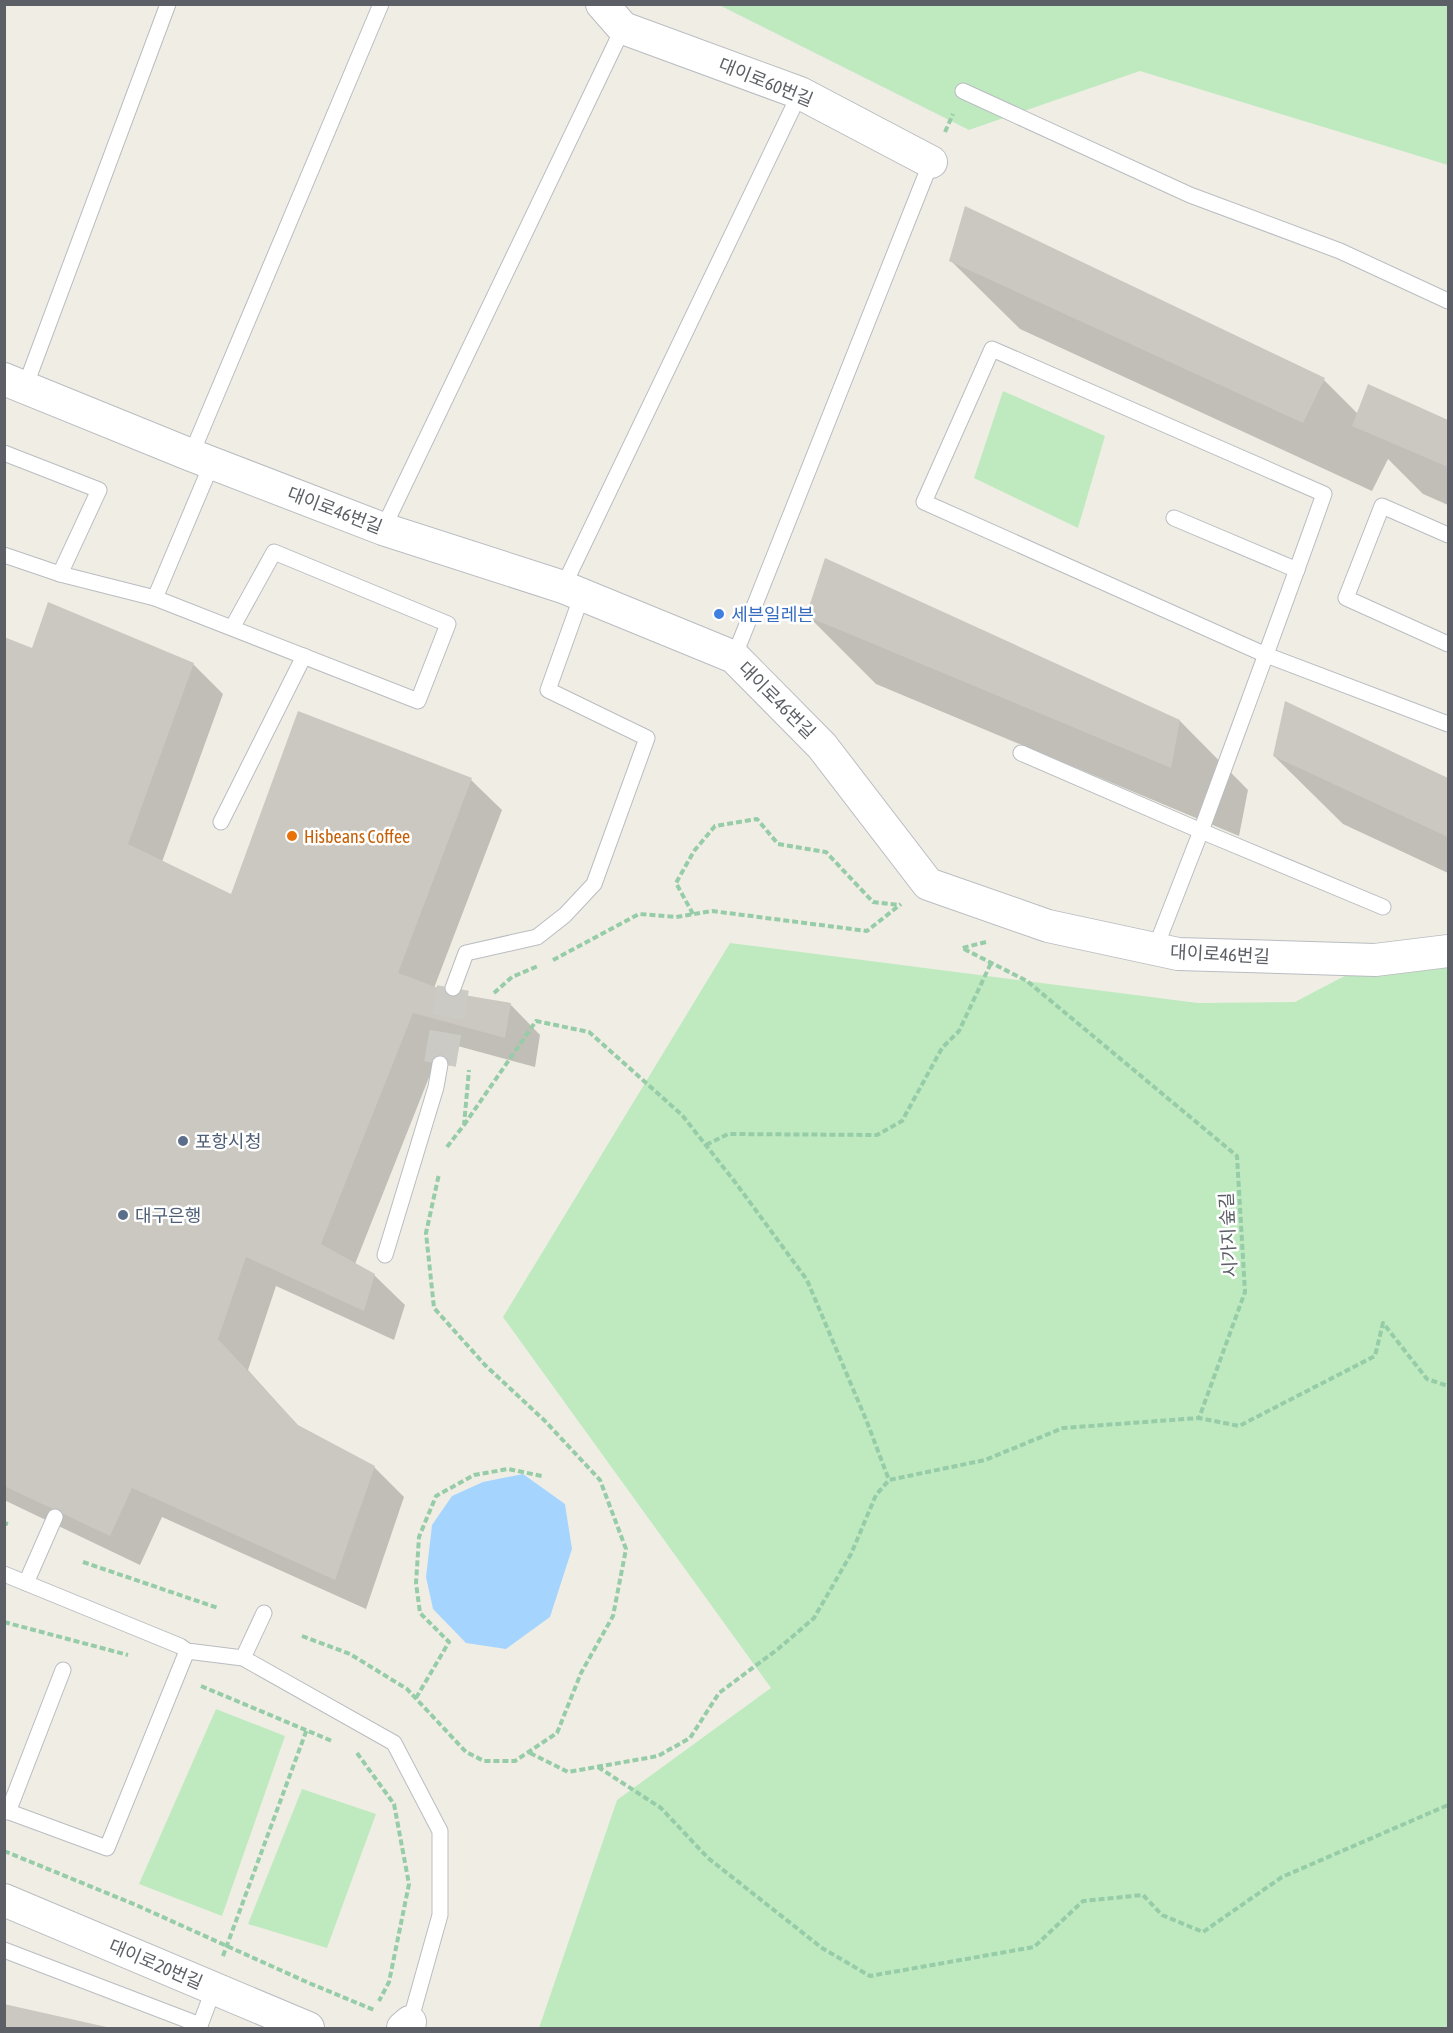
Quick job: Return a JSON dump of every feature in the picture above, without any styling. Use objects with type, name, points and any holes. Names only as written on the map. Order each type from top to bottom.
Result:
[{"type":"street","name":"대이로60번길","points":[[602,4],[623,28],[800,93],[931,162]]},
{"type":"street","name":"대이로46번길","points":[[15,383],[201,459],[383,529],[572,591],[734,657],[822,746],[928,884],[1048,926],[1178,954],[1375,960],[1449,951]]},
{"type":"street","name":"대이로20번길","points":[[4,1900],[308,2028]]},
{"type":"lane","points":[[15,383],[168,4]]},
{"type":"lane","points":[[155,598],[201,459],[381,4]]},
{"type":"lane","points":[[383,529],[623,28]]},
{"type":"lane","points":[[963,91],[1190,195],[1340,251],[1449,301]]},
{"type":"lane","points":[[453,988],[466,953],[537,937],[565,915],[594,884],[648,738],[548,690],[572,591],[800,93]]},
{"type":"lane","points":[[734,657],[931,162]]},
{"type":"lane","points":[[1155,949],[1201,831],[1266,655],[1324,494],[992,349],[924,502],[1266,655],[1449,724]]},
{"type":"lane","points":[[4,453],[99,490],[60,574]]},
{"type":"lane","points":[[1449,535],[1382,506],[1346,598],[1449,644]]},
{"type":"lane","points":[[1174,518],[1297,570]]},
{"type":"lane","points":[[4,555],[60,574],[155,598],[232,628],[417,700],[448,624],[274,552],[232,628]]},
{"type":"lane","points":[[221,822],[304,656]]},
{"type":"lane","points":[[1021,753],[1383,907]]},
{"type":"lane","points":[[385,1255],[436,1088],[440,1064]]},
{"type":"lane","points":[[26,1583],[55,1517]]},
{"type":"lane","points":[[4,1574],[180,1646],[186,1651],[243,1658],[394,1743],[440,1832],[440,1915],[406,2025]]},
{"type":"lane","points":[[243,1658],[264,1613]]},
{"type":"lane","points":[[63,1670],[6,1811],[107,1848],[186,1651]]},
{"type":"lane","points":[[4,1950],[200,2027],[214,1988]]},
{"type":"path","points":[[931,162],[963,91]]},
{"type":"path","points":[[693,914],[676,883],[694,852],[715,826],[757,819],[778,844],[826,852],[873,902],[900,905]]},
{"type":"path","points":[[549,961],[639,914],[676,917],[712,911],[867,931],[928,884]]},
{"type":"path","name":"시가지 숲길","points":[[994,940],[962,948],[1028,981],[1237,1156],[1245,1292],[1199,1418]]},
{"type":"path","points":[[706,1145],[728,1134],[877,1135],[902,1121],[942,1048],[959,1031],[991,963]]},
{"type":"path","points":[[494,993],[512,976],[540,965]]},
{"type":"path","points":[[445,1149],[536,1021],[589,1032],[682,1115],[807,1280],[889,1480]]},
{"type":"path","points":[[464,1125],[469,1070]]},
{"type":"path","points":[[302,1636],[350,1654],[407,1689],[466,1752],[484,1761],[515,1761],[557,1733],[581,1673],[613,1616],[626,1549],[600,1480],[545,1421],[485,1365],[434,1308],[426,1233],[440,1170]]},
{"type":"path","points":[[529,1752],[568,1772],[658,1756],[690,1738],[719,1693],[778,1649],[814,1618],[850,1554],[876,1495],[889,1480],[985,1460],[1063,1428],[1199,1418],[1239,1426],[1375,1356],[1383,1323],[1427,1379],[1449,1386]]},
{"type":"path","points":[[416,1698],[449,1642],[420,1613],[416,1583],[419,1537],[436,1497],[474,1476],[508,1469],[542,1476]]},
{"type":"path","points":[[83,1562],[218,1608]]},
{"type":"path","points":[[4,1622],[137,1658]]},
{"type":"path","points":[[201,1686],[336,1743]]},
{"type":"path","points":[[226,1946],[318,1701]]},
{"type":"path","points":[[4,1851],[136,1905],[374,2012],[389,1982],[409,1884],[394,1804],[355,1752]]},
{"type":"path","points":[[598,1767],[661,1808],[708,1858],[822,1948],[870,1976],[1034,1947],[1083,1901],[1143,1895],[1162,1915],[1203,1932],[1282,1877],[1449,1804]]},
{"type":"green space","points":[[719,5],[1448,5],[1448,165],[1140,71],[969,130]]},
{"type":"green space","points":[[1003,391],[1105,436],[1078,528],[974,478]]},
{"type":"green space","points":[[730,943],[1198,1003],[1295,1002],[1375,960],[1448,968],[1448,2028],[539,2028],[617,1800],[771,1688],[503,1317]]},
{"type":"green space","points":[[216,1709],[285,1736],[222,1916],[139,1884]]},
{"type":"green space","points":[[302,1789],[376,1814],[327,1948],[248,1924]]},
{"type":"water","points":[[523,1474],[565,1504],[572,1549],[550,1617],[506,1649],[466,1643],[433,1609],[426,1577],[432,1525],[452,1496],[483,1482]]},
{"type":"building","points":[[965,206],[1325,378],[1303,423],[949,261]]},
{"type":"building","points":[[1368,384],[1448,420],[1448,467],[1352,426]]},
{"type":"building","points":[[825,558],[1180,720],[1171,768],[806,616]]},
{"type":"building","name":"포항시청","points":[[48,602],[194,663],[128,844],[231,894],[298,711],[472,778],[398,973],[452,993],[511,1003],[505,1038],[413,1013],[321,1244],[375,1274],[364,1311],[246,1257],[218,1339],[298,1425],[375,1466],[335,1580],[132,1488],[110,1536],[4,1486],[4,637],[32,648]]},
{"type":"building","points":[[1285,701],[1448,778],[1448,837],[1273,756]]},
{"type":"building","points":[[4,2004],[111,2028],[4,2028]]},
{"type":"tunnel","points":[[440,1064],[453,988]]},
{"type":"place","name":"세븐일레븐","points":[[719,614]]},
{"type":"place","name":"Hisbeans Coffee","points":[[292,836]]},
{"type":"place","name":"포항시청","points":[[183,1141]]},
{"type":"place","name":"대구은행","points":[[123,1215]]}]
